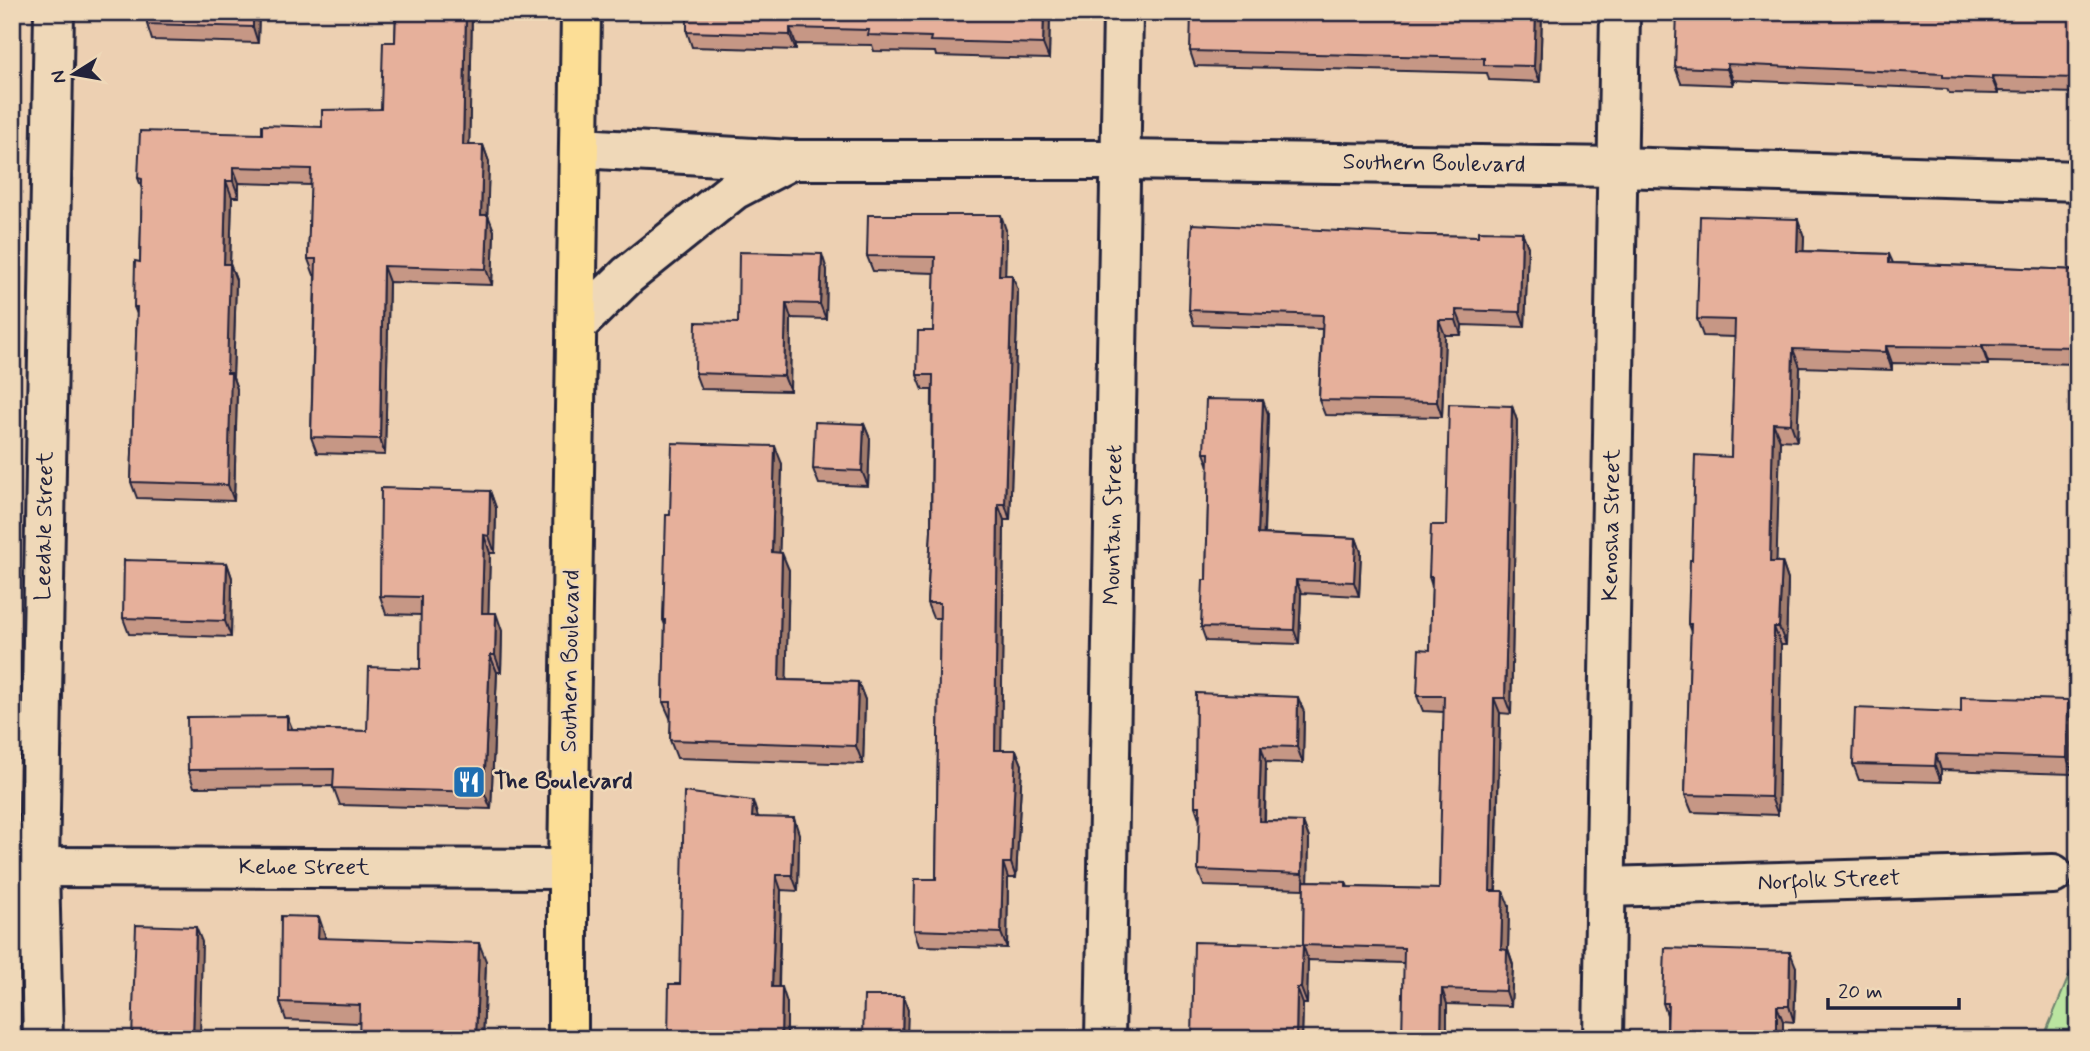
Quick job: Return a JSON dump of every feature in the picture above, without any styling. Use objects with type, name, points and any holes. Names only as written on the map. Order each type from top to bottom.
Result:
[{"type":"main road","points":[[580,148],[581,12]]},
{"type":"main road","name":"Southern Boulevard","points":[[568,1039],[568,869],[580,148]]},
{"type":"street","name":"Leedale Street","points":[[40,1038],[39,867],[54,12]]},
{"type":"street","name":"Mountain Street","points":[[1105,1039],[1123,12]]},
{"type":"street","name":"Kenosha Street","points":[[1603,1039],[1620,12]]},
{"type":"street","name":"Southern Boulevard","points":[[580,148],[791,160],[1120,160],[1618,167],[2078,181]]},
{"type":"street","name":"Southern Boulevard","points":[[576,326],[628,275],[734,190],[791,160]]},
{"type":"street","name":"Kehoe Street","points":[[39,867],[568,869]]},
{"type":"street","name":"Norfolk Street","points":[[1606,887],[2053,874]]},
{"type":"green space","points":[[2078,954],[2078,1039],[2043,1039]]},
{"type":"building","points":[[147,12],[253,12],[253,27],[147,24]]},
{"type":"building","points":[[396,12],[466,12],[463,145],[483,145],[481,215],[488,215],[486,269],[383,266],[380,439],[311,437],[316,259],[308,259],[311,169],[233,167],[233,181],[226,181],[224,264],[230,264],[228,485],[131,482],[137,307],[134,307],[135,261],[140,262],[140,131],[262,134],[262,125],[322,127],[322,110],[381,109],[383,42],[395,42]]},
{"type":"building","points":[[687,12],[1044,12],[1043,44],[930,41],[931,37],[868,35],[869,30],[790,28],[790,35],[687,32]]},
{"type":"building","points":[[1191,12],[1536,12],[1534,66],[1484,65],[1484,58],[1190,51]]},
{"type":"building","points":[[1677,12],[2078,12],[2078,78],[1992,76],[1992,79],[1943,77],[1943,74],[1727,64],[1727,69],[1675,67]]},
{"type":"building","points":[[868,215],[1001,215],[999,275],[1012,275],[1005,504],[998,504],[995,750],[1016,750],[1011,863],[1003,863],[1001,933],[914,930],[915,879],[936,879],[940,603],[927,603],[931,531],[933,375],[917,375],[918,331],[933,331],[935,257],[867,256]]},
{"type":"building","points":[[1700,216],[1798,219],[1797,251],[1889,254],[1889,263],[2078,270],[2076,347],[1886,346],[1886,352],[1793,349],[1791,424],[1773,423],[1770,562],[1782,562],[1779,627],[1774,627],[1771,797],[1685,795],[1695,455],[1731,457],[1735,320],[1697,319]]},
{"type":"building","points":[[1192,224],[1425,235],[1478,236],[1478,231],[1522,232],[1520,312],[1456,310],[1456,320],[1439,320],[1437,402],[1319,400],[1323,315],[1189,310]]},
{"type":"building","points":[[739,252],[822,254],[820,304],[786,303],[784,376],[695,373],[696,322],[738,323]]},
{"type":"building","points":[[1206,399],[1263,400],[1258,534],[1356,538],[1354,582],[1296,580],[1294,630],[1201,627],[1203,580],[1206,580],[1208,501],[1209,453],[1204,453]]},
{"type":"building","points":[[1449,404],[1512,406],[1505,698],[1494,698],[1490,891],[1503,891],[1501,949],[1507,950],[1506,991],[1442,989],[1441,1039],[1402,1039],[1404,948],[1303,945],[1304,881],[1346,882],[1346,887],[1439,889],[1444,696],[1417,696],[1419,649],[1430,650],[1431,525],[1446,525]]},
{"type":"building","points":[[815,422],[864,424],[862,471],[813,469]]},
{"type":"building","points":[[672,443],[775,446],[772,552],[782,553],[779,680],[858,682],[856,746],[670,740],[671,702],[663,702],[663,620],[666,515],[670,515]]},
{"type":"building","points":[[381,488],[490,491],[489,536],[484,535],[482,613],[496,613],[495,655],[490,655],[484,792],[333,788],[334,769],[188,770],[187,717],[287,716],[287,729],[367,731],[369,667],[420,669],[421,597],[380,596]]},
{"type":"building","points":[[124,560],[227,563],[225,621],[123,618]]},
{"type":"building","points":[[1196,693],[1298,697],[1297,747],[1261,746],[1259,821],[1303,822],[1302,874],[1198,870],[1200,806],[1195,806]]},
{"type":"building","points":[[1961,697],[2068,700],[2067,758],[1936,754],[1935,766],[1853,764],[1855,708],[1961,712]]},
{"type":"building","points":[[684,792],[753,801],[752,817],[794,818],[792,875],[776,875],[772,987],[782,987],[781,1039],[668,1039],[669,984],[680,984]]},
{"type":"building","points":[[281,916],[319,917],[318,938],[479,943],[476,1039],[359,1039],[360,1005],[280,1002]]},
{"type":"building","points":[[136,925],[196,927],[193,1039],[132,1039]]},
{"type":"building","points":[[1194,942],[1303,945],[1301,988],[1297,988],[1296,1039],[1192,1039]]},
{"type":"building","points":[[1665,948],[1790,952],[1789,1006],[1777,1006],[1777,1039],[1667,1039],[1668,1003],[1663,1003]]},
{"type":"building","points":[[864,996],[903,996],[902,1039],[863,1039]]},
{"type":"place","name":"The Boulevard","points":[[469,782]]}]
